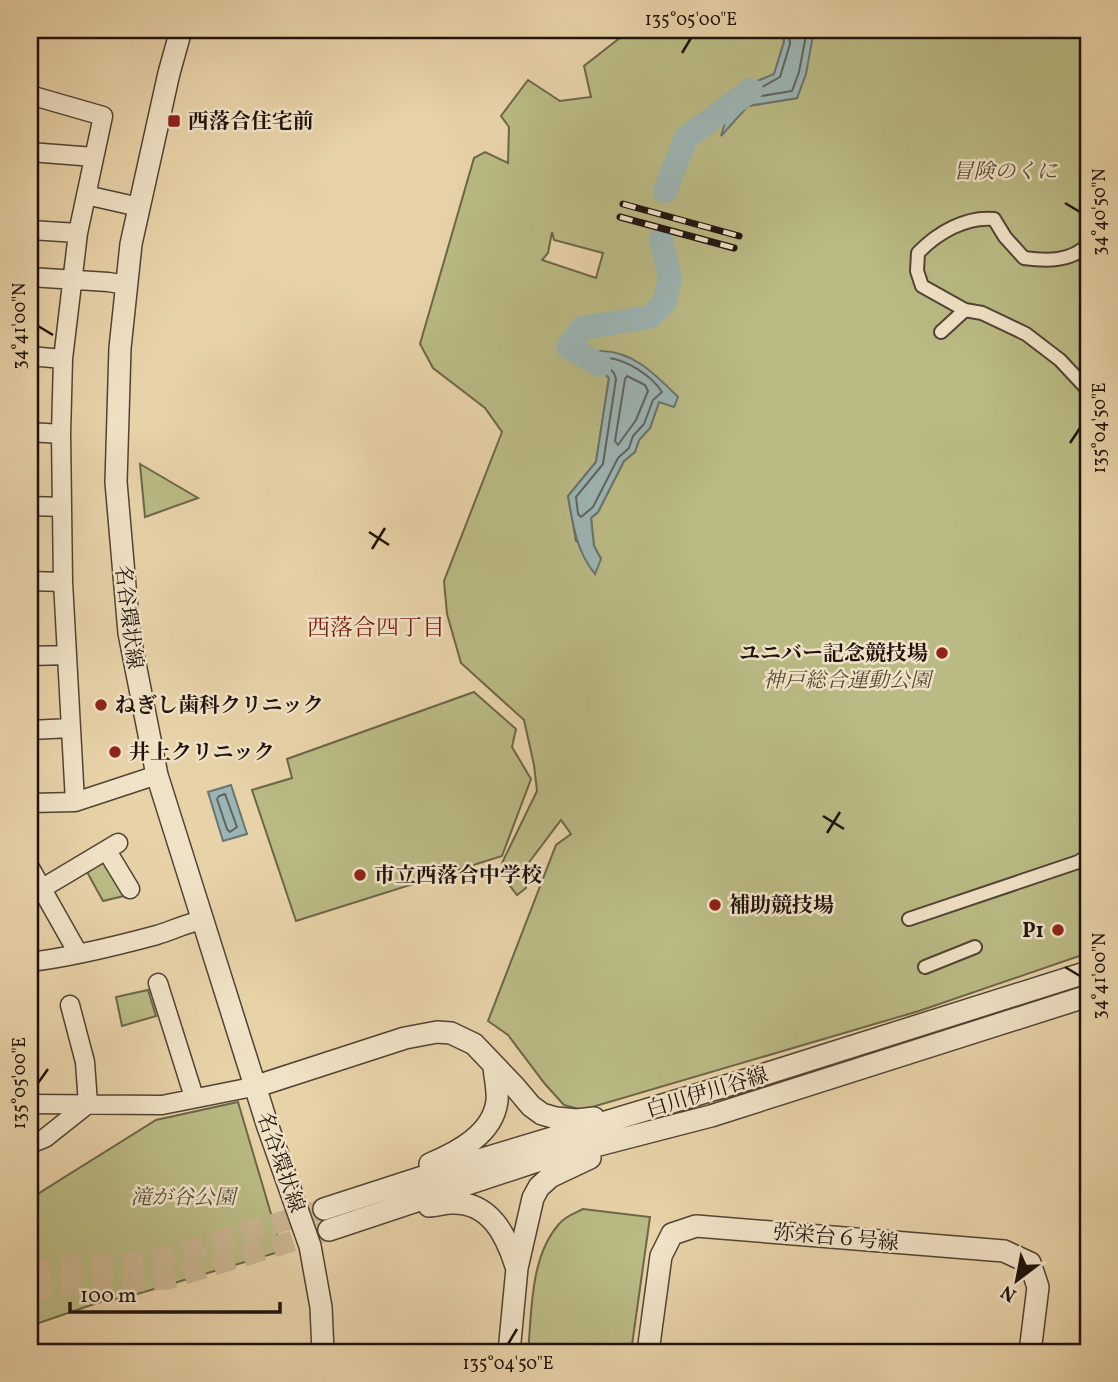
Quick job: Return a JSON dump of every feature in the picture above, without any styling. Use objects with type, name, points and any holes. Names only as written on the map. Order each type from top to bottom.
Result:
[{"type":"street","name":"名谷環状線","points":[[181,30],[131,244],[120,348],[116,482],[129,633],[157,775],[267,1124],[310,1246],[321,1307],[323,1352]]},
{"type":"street","points":[[30,95],[103,116],[78,233],[63,359],[63,582],[75,802]]},
{"type":"street","points":[[30,152],[94,157]]},
{"type":"street","points":[[86,195],[139,207]]},
{"type":"street","points":[[1088,244],[1068,257],[1042,260],[1024,258],[1005,237],[994,219],[979,217],[933,237],[918,253],[917,271],[922,286],[965,310],[982,313],[1026,334],[1060,360],[1088,390]]},
{"type":"street","points":[[30,230],[78,233]]},
{"type":"street","points":[[30,277],[127,285]]},
{"type":"street","points":[[941,332],[965,310]]},
{"type":"street","points":[[30,356],[63,359]]},
{"type":"street","points":[[30,432],[61,434]]},
{"type":"street","points":[[30,506],[62,507]]},
{"type":"street","points":[[30,581],[63,582]]},
{"type":"street","points":[[30,656],[67,655]]},
{"type":"street","points":[[30,730],[71,728]]},
{"type":"street","points":[[30,803],[75,802],[157,775]]},
{"type":"street","points":[[41,889],[113,847],[130,889]]},
{"type":"street","points":[[909,919],[1078,862],[1088,856]]},
{"type":"street","points":[[30,868],[78,953]]},
{"type":"street","points":[[30,962],[161,934],[186,923],[203,920]]},
{"type":"street","points":[[925,967],[975,947]]},
{"type":"street","name":"白川伊川谷線","points":[[1088,972],[762,1076],[352,1199],[326,1219],[387,1210],[537,1161],[747,1105],[1088,996]]},
{"type":"street","points":[[158,983],[194,1097]]},
{"type":"street","points":[[70,1005],[85,1062],[88,1104]]},
{"type":"street","points":[[30,1104],[162,1105],[257,1086],[405,1038],[437,1031],[451,1033],[474,1044],[531,1106],[542,1114],[577,1120],[636,1113]]},
{"type":"street","points":[[352,1199],[442,1159],[481,1133],[496,1109],[498,1097],[494,1067]]},
{"type":"street","points":[[30,1144],[44,1138],[88,1104]]},
{"type":"street","points":[[509,1352],[517,1268],[533,1198],[539,1187],[550,1177],[572,1166],[660,1129]]},
{"type":"street","points":[[387,1210],[451,1203],[478,1209],[491,1216],[502,1231],[517,1268]]},
{"type":"street","name":"弥栄台６号線","points":[[648,1352],[662,1256],[672,1234],[696,1226],[1004,1251],[1030,1263],[1038,1287],[1030,1352]]},
{"type":"green space","name":"神戸総合運動公園","points":[[630,30],[782,30],[784,42],[774,75],[755,82],[748,106],[797,98],[814,30],[1088,30],[1088,953],[919,1011],[582,1110],[564,1105],[508,1035],[488,1021],[556,845],[571,834],[561,820],[524,869],[526,888],[517,895],[504,878],[502,863],[537,791],[524,720],[461,663],[447,614],[444,581],[502,432],[485,408],[433,368],[420,344],[474,158],[485,152],[508,163],[509,127],[501,116],[528,80],[560,101],[591,97],[584,66]],"holes":[[[552,232],[554,240],[603,253],[596,278],[542,260],[548,253]],[[578,349],[585,355],[598,351],[659,402],[650,428],[639,440],[635,452],[624,461],[598,512],[591,518],[594,546],[601,559],[576,541],[568,496],[596,462],[609,378],[594,364],[577,358],[567,350]]]},
{"type":"green space","points":[[140,464],[198,498],[145,517]]},
{"type":"green space","points":[[474,692],[516,729],[512,747],[531,779],[502,856],[296,921],[252,790],[292,778],[287,759]]},
{"type":"green space","points":[[108,860],[128,895],[103,901],[87,872]]},
{"type":"green space","points":[[148,990],[156,1016],[122,1026],[116,997]]},
{"type":"green space","name":"滝が谷公園","points":[[238,1102],[282,1251],[127,1297],[100,1302],[30,1326],[30,1197],[156,1120]]},
{"type":"green space","points":[[583,1209],[650,1217],[631,1352],[528,1352],[534,1285],[542,1252],[561,1222]]},
{"type":"water","points":[[782,30],[814,30],[806,74],[797,98],[748,106],[721,136],[733,97],[755,82],[774,74],[784,42]]},
{"type":"water","points":[[578,349],[585,355],[593,351],[613,352],[634,360],[678,397],[674,407],[659,402],[650,428],[639,440],[635,452],[624,461],[598,512],[591,518],[594,546],[601,559],[595,574],[579,547],[568,496],[596,462],[609,378],[565,350]]},
{"type":"water","points":[[231,785],[247,834],[223,841],[208,792]]},
{"type":"waterway","points":[[665,191],[686,138],[751,90]]},
{"type":"waterway","points":[[600,365],[568,347],[582,328],[650,317],[664,303],[670,279],[661,239]]},
{"type":"tunnel","points":[[30,1271],[154,1260],[324,1209]]},
{"type":"tunnel","points":[[30,1289],[168,1279],[329,1230]]},
{"type":"railway","points":[[623,204],[739,236]]},
{"type":"railway","points":[[620,217],[734,248]]},
{"type":"place","name":"西落合住宅前","points":[[174,121]]},
{"type":"place","name":"ユニバー記念競技場","points":[[942,653]]},
{"type":"place","name":"ねぎし歯科クリニック","points":[[101,705]]},
{"type":"place","name":"井上クリニック","points":[[115,752]]},
{"type":"place","name":"市立西落合中学校","points":[[360,875]]},
{"type":"place","name":"補助競技場","points":[[715,905]]},
{"type":"place","name":"P1","points":[[1058,930]]},
{"type":"district","name":"西落合四丁目","points":[[376,627]]},
{"type":"park label","name":"冒険のくに","points":[[1005,171]]}]
